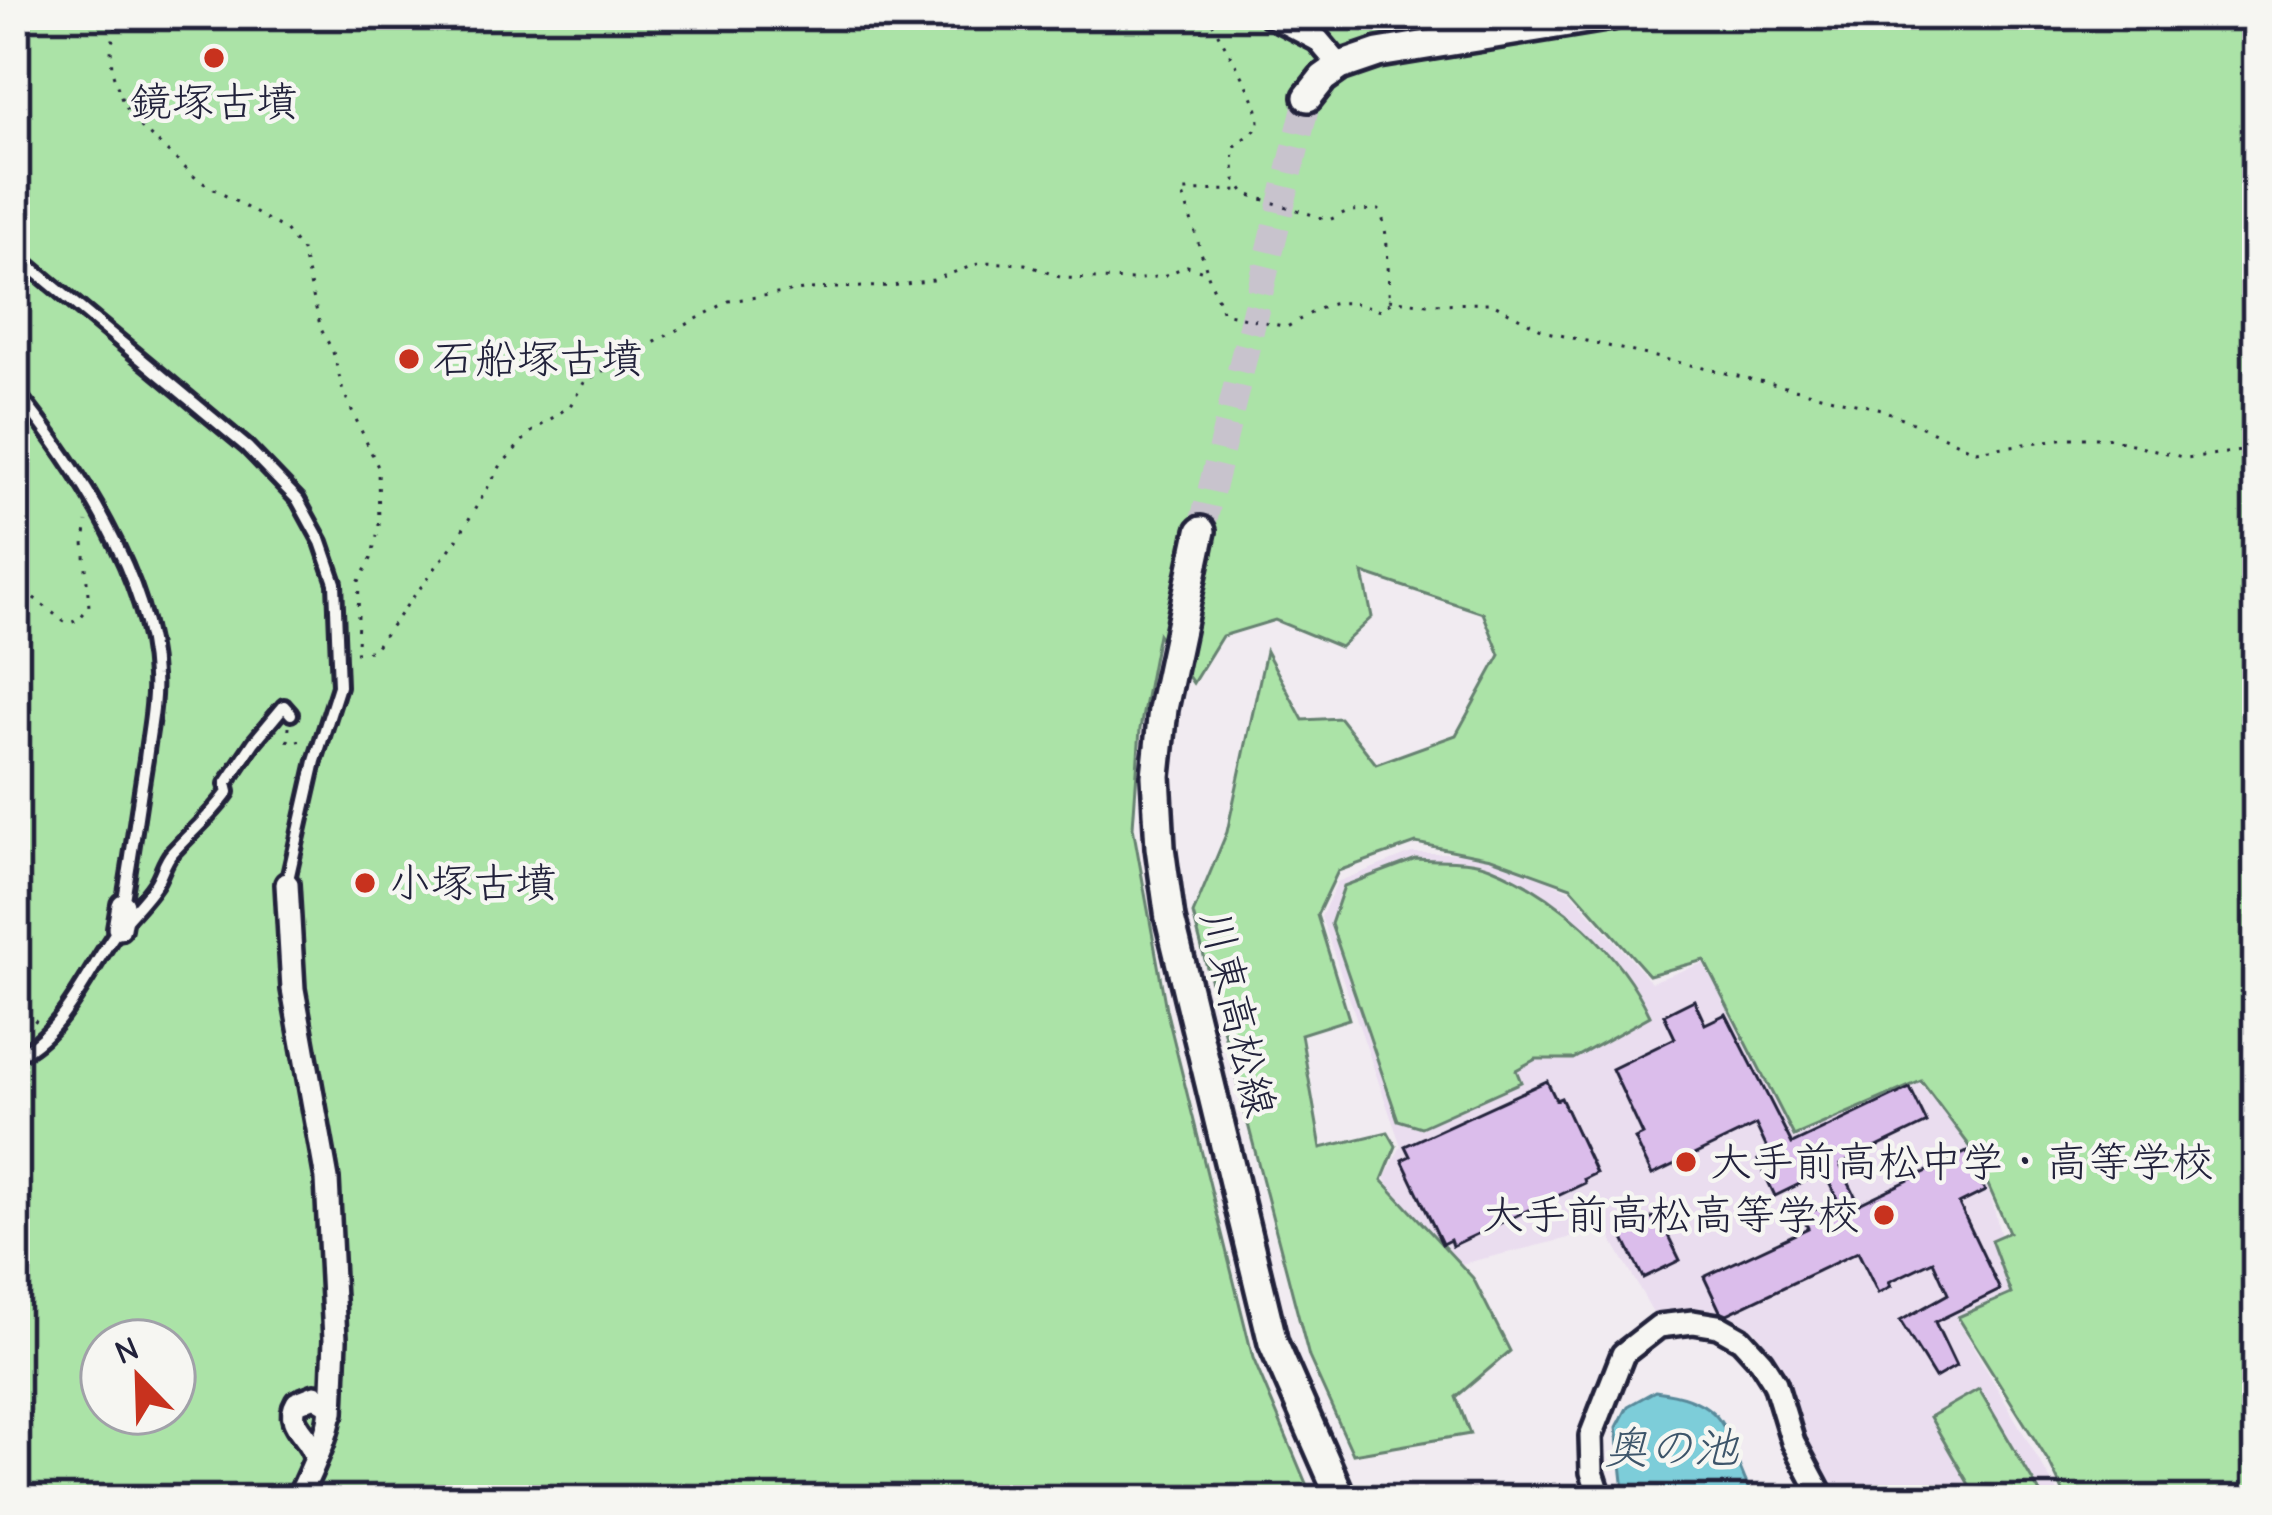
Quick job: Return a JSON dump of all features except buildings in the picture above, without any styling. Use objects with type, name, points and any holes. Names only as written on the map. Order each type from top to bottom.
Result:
[{"type":"main road","points":[[1308,97],[1340,66],[1378,53],[1612,15]]},
{"type":"main road","name":"川東高松線","points":[[1201,531],[1163,709],[1156,776],[1170,920],[1273,1343],[1342,1500]]},
{"type":"street","points":[[1270,15],[1318,40],[1340,66]]},
{"type":"street","points":[[286,884],[293,989],[327,1179],[335,1340],[332,1413],[298,1500]]},
{"type":"street","points":[[119,928],[123,904]]},
{"type":"street","points":[[1600,1500],[1592,1472],[1591,1436],[1623,1354],[1659,1326],[1693,1322],[1718,1326],[1742,1339],[1761,1361],[1775,1383],[1793,1442],[1824,1500]]},
{"type":"street","points":[[315,1456],[292,1412],[297,1402],[315,1396],[332,1413]]},
{"type":"lane","points":[[15,254],[247,447],[298,500],[322,542],[335,583],[340,654],[336,700],[315,761],[286,884]]},
{"type":"lane","points":[[15,390],[58,443],[91,497],[124,562],[151,646],[154,678],[123,904]]},
{"type":"lane","points":[[15,1056],[48,1032],[119,928],[158,881],[174,850],[214,812],[254,742],[284,706],[290,714]]},
{"type":"path","points":[[118,15],[112,71],[123,103],[140,126],[198,180],[284,229],[302,251],[321,329],[378,466],[380,527],[359,581],[357,651]]},
{"type":"path","points":[[1209,15],[1260,118],[1259,128],[1233,148],[1233,171],[1243,190],[1329,220],[1348,212],[1379,210],[1386,222],[1389,298],[1381,310],[1343,300],[1326,302],[1287,327],[1223,313],[1182,190],[1243,190]]},
{"type":"path","points":[[340,654],[372,651],[456,541],[501,466],[530,433],[571,406],[585,381],[729,301],[810,289],[933,280],[983,262],[1025,264],[1061,278],[1134,280],[1187,266],[1207,272]]},
{"type":"path","points":[[1389,298],[1427,304],[1492,303],[1546,332],[1881,409],[1976,451],[2067,438],[2109,438],[2186,458],[2257,449]]},
{"type":"path","points":[[15,583],[67,624],[89,607],[84,542],[91,497]]},
{"type":"path","points":[[290,714],[288,742],[295,742]]},
{"type":"path","points":[[15,978],[22,1010],[48,1032]]},
{"type":"shaded area","name":"大手前高松中学・高等学校","points":[[1412,853],[1493,853],[1570,891],[1651,982],[1703,963],[1799,1129],[1919,1083],[1972,1145],[1992,1200],[2014,1291],[1956,1317],[2062,1500],[1837,1500],[1818,1474],[1785,1377],[1755,1330],[1655,1316],[1606,1229],[1432,1271],[1385,1177],[1401,1146],[1321,917],[1337,882]]},
{"type":"green space","points":[[15,15],[2257,15],[2257,1500],[2067,1500],[2050,1464],[1958,1317],[2011,1294],[1991,1240],[2009,1232],[1972,1149],[1921,1081],[1794,1136],[1704,960],[1649,975],[1571,887],[1491,858],[1416,843],[1338,871],[1317,915],[1349,1019],[1301,1034],[1321,1148],[1388,1132],[1396,1146],[1382,1180],[1473,1278],[1510,1351],[1456,1397],[1470,1434],[1353,1454],[1309,1357],[1193,914],[1227,832],[1266,651],[1303,720],[1340,718],[1376,764],[1456,735],[1500,655],[1483,613],[1363,573],[1372,617],[1340,647],[1275,620],[1222,636],[1193,683],[1158,634],[1140,729],[1133,827],[1166,1009],[1253,1358],[1313,1500],[15,1500]]},
{"type":"green space","points":[[1416,859],[1482,864],[1539,893],[1604,947],[1650,1016],[1573,1059],[1536,1059],[1516,1070],[1521,1082],[1421,1127],[1398,1120],[1331,924],[1344,886]]},
{"type":"green space","points":[[1979,1389],[2044,1500],[1978,1500],[1930,1417]]},
{"type":"water","name":"奥の池","points":[[1655,1391],[1682,1396],[1715,1414],[1755,1500],[1625,1500],[1617,1427],[1628,1406]]},
{"type":"tunnel","points":[[1201,531],[1308,97]]},
{"type":"place","name":"鏡塚古墳","points":[[214,58]]},
{"type":"place","name":"石船塚古墳","points":[[409,359]]},
{"type":"place","name":"小塚古墳","points":[[365,883]]},
{"type":"place","name":"大手前高松中学・高等学校","points":[[1686,1162]]},
{"type":"place","name":"大手前高松高等学校","points":[[1884,1215]]}]
